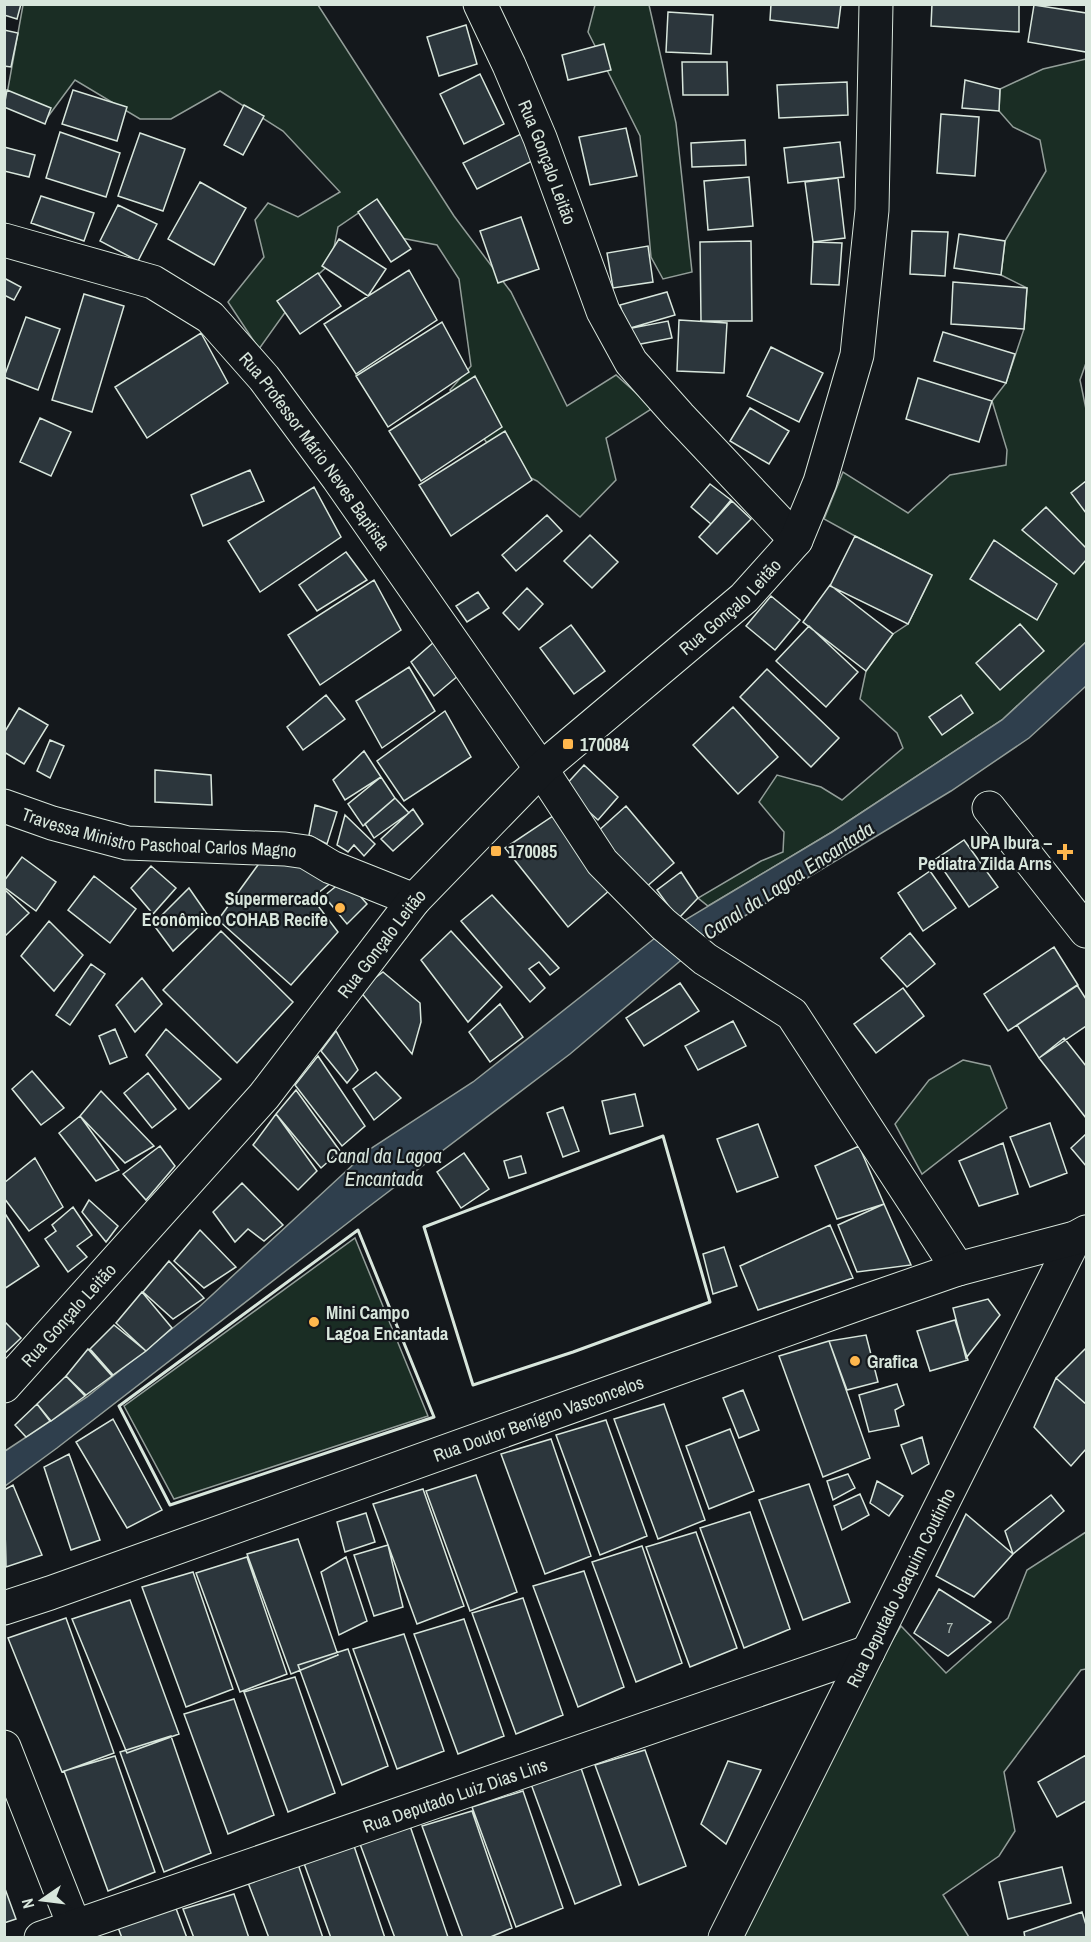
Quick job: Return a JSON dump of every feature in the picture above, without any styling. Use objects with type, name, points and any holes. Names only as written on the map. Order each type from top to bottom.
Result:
[{"type":"street","name":"Rua Gonçalo Leitão","points":[[480,4],[540,138],[603,311],[631,362],[796,540]]},
{"type":"street","name":"Rua Gonçalo Leitão","points":[[4,1386],[264,1096],[414,900],[541,769],[744,598],[796,540],[820,482],[857,355],[872,210],[876,4]]},
{"type":"street","name":"Rua Professor Mário Neves Baptista","points":[[4,240],[153,282],[210,317],[264,378],[338,478],[541,769],[602,862],[663,924],[705,959],[792,1014],[958,1269]]},
{"type":"street","name":"Travessa Ministro Paschoal Carlos Magno","points":[[4,806],[52,823],[127,843],[285,849],[306,852],[331,867],[414,900]]},
{"type":"street","points":[[989,808],[1086,931]]},
{"type":"street","name":"Rua Doutor Benígno Vasconcelos","points":[[4,1608],[958,1269],[1081,1235]]},
{"type":"street","name":"Rua Deputado Joaquim Coutinho","points":[[725,1938],[1081,1235]]},
{"type":"street","name":"Rua Deputado Luiz Dias Lins","points":[[41,1938],[77,1932],[868,1652]]},
{"type":"street","points":[[4,1747],[77,1932]]},
{"type":"green space","points":[[23,5],[318,5],[454,216],[511,292],[567,406],[616,375],[653,408],[606,438],[616,480],[580,517],[537,481],[501,463],[450,390],[471,366],[459,279],[437,245],[396,237],[363,210],[338,227],[331,263],[301,290],[259,349],[228,302],[264,257],[255,220],[268,203],[298,217],[340,192],[283,131],[220,91],[171,119],[140,119],[75,80],[44,122],[5,105]]},
{"type":"green space","points":[[595,5],[649,5],[676,123],[692,272],[663,279],[651,257],[640,136],[588,32]]},
{"type":"green space","points":[[1086,59],[1086,363],[1080,380],[1086,409],[1086,642],[1002,720],[832,832],[708,906],[698,898],[761,861],[783,852],[784,832],[759,802],[777,775],[821,787],[842,800],[903,748],[897,733],[860,699],[866,671],[893,634],[908,624],[932,575],[824,519],[843,472],[908,513],[950,475],[1006,465],[1007,450],[992,401],[1006,383],[1024,329],[1027,288],[1001,275],[1005,241],[1046,171],[1040,140],[1013,127],[999,111],[1000,89],[1043,69]]},
{"type":"green space","points":[[963,1060],[990,1066],[1007,1108],[922,1174],[895,1124],[929,1080]]},
{"type":"green space","name":"Mini Campo Lagoa Encantada","points":[[355,1238],[428,1416],[174,1499],[124,1406]]},
{"type":"green space","points":[[1086,1532],[1086,1669],[1081,1670],[1004,1772],[1015,1831],[999,1856],[943,1895],[969,1937],[737,1938],[863,1688],[901,1626],[946,1673],[1008,1618],[1027,1570]]},
{"type":"water","name":"Canal da Lagoa Encantada","points":[[1086,642],[1086,686],[1029,738],[951,791],[743,917],[679,962],[570,1054],[5,1486],[5,1451],[87,1397],[199,1307],[370,1149],[473,1082],[655,938],[832,832],[1002,720]]},
{"type":"building","points":[[4,4],[21,4],[17,19],[4,15]]},
{"type":"building","points":[[771,4],[841,4],[838,28],[770,20]]},
{"type":"building","points":[[932,4],[1019,4],[1019,32],[931,26]]},
{"type":"building","points":[[1034,5],[1086,13],[1086,52],[1028,42]]},
{"type":"building","points":[[668,12],[713,15],[711,54],[666,52]]},
{"type":"building","points":[[466,25],[477,64],[439,76],[427,37]]},
{"type":"building","points":[[4,30],[18,33],[11,67],[4,66]]},
{"type":"building","points":[[604,44],[611,70],[568,80],[562,55]]},
{"type":"building","points":[[682,62],[727,62],[728,95],[683,95]]},
{"type":"building","points":[[480,74],[504,124],[464,144],[440,94]]},
{"type":"building","points":[[965,80],[1000,89],[999,111],[962,108]]},
{"type":"building","points":[[847,82],[848,115],[779,118],[777,85]]},
{"type":"building","points":[[7,90],[51,108],[45,124],[4,107]]},
{"type":"building","points":[[73,90],[127,107],[117,141],[62,124]]},
{"type":"building","points":[[244,105],[264,116],[243,155],[224,145]]},
{"type":"building","points":[[941,114],[979,117],[975,176],[937,173]]},
{"type":"building","points":[[626,128],[637,176],[590,185],[579,137]]},
{"type":"building","points":[[60,132],[120,153],[106,197],[46,178]]},
{"type":"building","points":[[140,133],[185,149],[163,211],[118,196]]},
{"type":"building","points":[[523,133],[536,159],[477,189],[463,163]]},
{"type":"building","points":[[745,140],[746,165],[692,167],[691,143]]},
{"type":"building","points":[[840,142],[844,177],[788,183],[784,148]]},
{"type":"building","points":[[4,147],[35,155],[29,177],[4,171]]},
{"type":"building","points":[[749,177],[753,226],[708,230],[704,181]]},
{"type":"building","points":[[838,178],[845,238],[813,242],[805,182]]},
{"type":"building","points":[[200,182],[246,208],[214,265],[168,239]]},
{"type":"building","points":[[41,196],[94,213],[84,241],[31,223]]},
{"type":"building","points":[[377,199],[411,249],[391,262],[358,212]]},
{"type":"building","points":[[118,205],[157,224],[138,261],[100,241]]},
{"type":"building","points":[[521,217],[539,269],[498,283],[480,231]]},
{"type":"building","points":[[912,231],[948,232],[945,276],[910,274]]},
{"type":"building","points":[[959,234],[1005,241],[1001,275],[954,268]]},
{"type":"building","points":[[339,239],[386,269],[368,296],[322,266]]},
{"type":"building","points":[[751,241],[752,321],[701,321],[700,242]]},
{"type":"building","points":[[813,242],[842,243],[839,285],[811,284]]},
{"type":"building","points":[[648,246],[653,282],[613,288],[607,253]]},
{"type":"building","points":[[409,270],[437,320],[356,374],[324,324]]},
{"type":"building","points":[[318,273],[341,306],[300,334],[277,301]]},
{"type":"building","points":[[4,278],[21,287],[14,300],[4,295]]},
{"type":"building","points":[[953,282],[1027,288],[1024,329],[951,324]]},
{"type":"building","points":[[667,292],[675,315],[627,329],[620,305]]},
{"type":"building","points":[[84,294],[124,306],[92,412],[52,400]]},
{"type":"building","points":[[26,317],[60,329],[38,390],[4,377]]},
{"type":"building","points":[[679,320],[727,323],[724,373],[677,371]]},
{"type":"building","points":[[668,321],[672,338],[630,346],[627,329]]},
{"type":"building","points":[[442,322],[469,372],[388,427],[356,376]]},
{"type":"building","points":[[943,332],[1015,354],[1006,383],[934,361]]},
{"type":"building","points":[[201,333],[228,383],[147,438],[115,387]]},
{"type":"building","points":[[771,347],[823,373],[799,422],[747,396]]},
{"type":"building","points":[[475,376],[502,427],[421,481],[389,431]]},
{"type":"building","points":[[918,378],[992,401],[979,442],[906,419]]},
{"type":"building","points":[[750,408],[789,431],[769,464],[730,441]]},
{"type":"building","points":[[40,418],[71,432],[51,476],[20,462]]},
{"type":"building","points":[[505,431],[532,480],[451,536],[419,485]]},
{"type":"building","points":[[250,470],[264,501],[203,526],[191,495]]},
{"type":"building","points":[[1086,481],[1086,513],[1071,493]]},
{"type":"building","points":[[710,484],[731,500],[711,524],[691,507]]},
{"type":"building","points":[[314,487],[341,537],[260,592],[228,541]]},
{"type":"building","points":[[732,501],[751,519],[717,554],[699,537]]},
{"type":"building","points":[[1046,507],[1086,548],[1086,560],[1074,574],[1022,530]]},
{"type":"building","points":[[547,515],[562,531],[516,571],[502,555]]},
{"type":"building","points":[[590,535],[618,562],[592,588],[564,561]]},
{"type":"building","points":[[855,536],[932,575],[908,624],[830,586]]},
{"type":"building","points":[[994,540],[1057,584],[1037,620],[970,579]]},
{"type":"building","points":[[346,552],[367,580],[317,611],[299,585]]},
{"type":"building","points":[[374,580],[401,630],[320,685],[288,635]]},
{"type":"building","points":[[830,585],[893,634],[866,671],[803,622]]},
{"type":"building","points":[[527,588],[543,604],[519,630],[503,613]]},
{"type":"building","points":[[478,592],[489,608],[467,622],[456,606]]},
{"type":"building","points":[[771,596],[800,620],[775,650],[746,626]]},
{"type":"building","points":[[1020,624],[1044,651],[1000,690],[976,663]]},
{"type":"building","points":[[571,625],[605,671],[574,694],[540,648]]},
{"type":"building","points":[[809,626],[858,672],[826,707],[776,661]]},
{"type":"building","points":[[434,642],[459,675],[434,696],[411,662]]},
{"type":"building","points":[[409,667],[435,711],[382,748],[356,701]]},
{"type":"building","points":[[767,669],[839,738],[811,767],[740,697]]},
{"type":"building","points":[[326,695],[345,719],[303,750],[287,727]]},
{"type":"building","points":[[961,695],[973,713],[942,735],[929,717]]},
{"type":"building","points":[[733,707],[778,757],[738,794],[693,745]]},
{"type":"building","points":[[19,708],[48,725],[24,764],[4,752],[4,733]]},
{"type":"building","points":[[445,711],[471,757],[404,801],[377,761]]},
{"type":"building","points":[[50,740],[64,746],[50,778],[37,771]]},
{"type":"building","points":[[364,751],[381,777],[345,800],[333,780]]},
{"type":"building","points":[[584,765],[618,797],[598,820],[563,788]]},
{"type":"building","points":[[155,770],[211,775],[212,805],[155,802]]},
{"type":"building","points":[[381,777],[395,798],[363,826],[348,804]]},
{"type":"building","points":[[395,798],[409,813],[374,838],[365,824]]},
{"type":"building","points":[[315,805],[337,812],[327,844],[309,835]]},
{"type":"building","points":[[626,806],[674,863],[645,888],[597,832]]},
{"type":"building","points":[[413,809],[423,824],[393,851],[381,839]]},
{"type":"building","points":[[556,814],[611,889],[568,927],[505,848]]},
{"type":"building","points":[[345,815],[375,844],[364,856],[354,845],[348,852],[337,845]]},
{"type":"building","points":[[964,840],[998,887],[969,907],[936,859]]},
{"type":"building","points":[[310,855],[332,882],[312,898],[338,932],[291,985],[218,920],[263,858]]},
{"type":"building","points":[[22,857],[56,882],[36,911],[4,887],[4,881]]},
{"type":"building","points":[[151,866],[176,888],[153,914],[131,888]]},
{"type":"building","points":[[930,871],[956,908],[923,931],[898,893]]},
{"type":"building","points":[[681,872],[698,898],[678,919],[657,890]]},
{"type":"building","points":[[94,876],[136,909],[110,943],[68,910]]},
{"type":"building","points":[[345,879],[367,904],[347,924],[324,896]]},
{"type":"building","points":[[189,888],[209,917],[173,951],[153,924]]},
{"type":"building","points":[[4,889],[29,913],[4,937]]},
{"type":"building","points":[[492,895],[559,968],[550,975],[539,962],[529,969],[545,988],[530,1002],[461,921]]},
{"type":"building","points":[[49,921],[83,955],[54,991],[21,956]]},
{"type":"building","points":[[221,931],[293,1002],[237,1063],[163,990]]},
{"type":"building","points":[[451,931],[502,987],[468,1022],[421,960]]},
{"type":"building","points":[[910,933],[935,964],[907,987],[881,958]]},
{"type":"building","points":[[1054,947],[1078,985],[1008,1031],[984,994]]},
{"type":"building","points":[[91,964],[105,974],[70,1025],[56,1015]]},
{"type":"building","points":[[383,972],[420,1003],[421,1022],[412,1054],[359,990]]},
{"type":"building","points":[[142,978],[162,1004],[135,1032],[116,1005]]},
{"type":"building","points":[[680,983],[699,1011],[644,1046],[626,1018]]},
{"type":"building","points":[[1077,985],[1086,999],[1086,1026],[1039,1058],[1017,1025]]},
{"type":"building","points":[[903,988],[924,1016],[876,1053],[854,1024]]},
{"type":"building","points":[[500,1004],[523,1037],[490,1062],[469,1032]]},
{"type":"building","points":[[733,1021],[746,1046],[698,1070],[685,1046]]},
{"type":"building","points":[[115,1029],[127,1057],[110,1064],[99,1036]]},
{"type":"building","points":[[166,1029],[221,1079],[189,1109],[146,1055]]},
{"type":"building","points":[[336,1031],[358,1070],[347,1083],[321,1051]]},
{"type":"building","points":[[1064,1038],[1086,1066],[1086,1118],[1039,1058]]},
{"type":"building","points":[[318,1056],[365,1126],[342,1146],[295,1085]]},
{"type":"building","points":[[32,1071],[64,1108],[41,1125],[12,1089]]},
{"type":"building","points":[[376,1072],[401,1098],[374,1120],[353,1089]]},
{"type":"building","points":[[148,1073],[176,1109],[152,1128],[124,1093]]},
{"type":"building","points":[[296,1090],[340,1151],[321,1168],[276,1114]]},
{"type":"building","points":[[101,1091],[154,1146],[125,1163],[80,1116]]},
{"type":"building","points":[[635,1094],[643,1126],[610,1134],[602,1101]]},
{"type":"building","points":[[563,1107],[579,1151],[563,1157],[547,1113]]},
{"type":"building","points":[[276,1114],[317,1171],[298,1190],[253,1145]]},
{"type":"building","points":[[80,1116],[119,1170],[96,1181],[59,1133]]},
{"type":"building","points":[[1050,1123],[1067,1173],[1030,1187],[1010,1137]]},
{"type":"building","points":[[758,1124],[778,1177],[737,1192],[717,1139]]},
{"type":"building","points":[[1086,1134],[1086,1166],[1071,1148]]},
{"type":"building","points":[[1003,1143],[1018,1194],[979,1206],[959,1161]]},
{"type":"building","points":[[160,1146],[175,1166],[146,1200],[123,1174]]},
{"type":"building","points":[[859,1146],[884,1204],[837,1219],[815,1166]]},
{"type":"building","points":[[464,1153],[489,1189],[461,1208],[437,1172]]},
{"type":"building","points":[[521,1156],[526,1173],[509,1178],[504,1161]]},
{"type":"building","points":[[35,1158],[63,1207],[29,1231],[4,1198],[4,1183]]},
{"type":"building","points":[[242,1183],[283,1225],[264,1241],[248,1229],[235,1242],[213,1212]]},
{"type":"building","points":[[89,1200],[118,1226],[106,1242],[82,1212]]},
{"type":"building","points":[[884,1204],[911,1265],[857,1272],[838,1225]]},
{"type":"building","points":[[73,1207],[92,1235],[77,1246],[87,1257],[68,1272],[45,1239],[56,1231],[52,1225]]},
{"type":"building","points":[[4,1212],[39,1266],[4,1289]]},
{"type":"building","points":[[830,1225],[853,1278],[758,1310],[740,1266]]},
{"type":"building","points":[[200,1230],[236,1267],[204,1288],[174,1261]]},
{"type":"building","points":[[724,1247],[737,1286],[713,1294],[703,1254]]},
{"type":"building","points":[[169,1261],[204,1298],[173,1319],[143,1292]]},
{"type":"building","points":[[142,1292],[172,1328],[146,1351],[116,1323]]},
{"type":"building","points":[[988,1299],[1000,1315],[966,1358],[953,1308]]},
{"type":"building","points":[[955,1320],[968,1360],[930,1371],[917,1331]]},
{"type":"building","points":[[4,1321],[21,1338],[4,1354]]},
{"type":"building","points":[[114,1325],[146,1351],[113,1375],[90,1349]]},
{"type":"building","name":"Grafica","points":[[866,1335],[878,1382],[847,1390],[829,1341]]},
{"type":"building","points":[[829,1341],[870,1458],[823,1477],[779,1356]]},
{"type":"building","points":[[1086,1348],[1086,1404],[1056,1378]]},
{"type":"building","points":[[88,1349],[112,1376],[86,1395],[66,1376]]},
{"type":"building","points":[[66,1376],[85,1396],[51,1421],[37,1404]]},
{"type":"building","points":[[1056,1378],[1086,1404],[1086,1449],[1071,1466],[1034,1427]]},
{"type":"building","points":[[897,1384],[904,1405],[895,1410],[899,1426],[869,1432],[859,1395]]},
{"type":"building","points":[[743,1390],[759,1430],[739,1438],[723,1398]]},
{"type":"building","points":[[37,1404],[50,1421],[26,1437],[15,1425]]},
{"type":"building","points":[[664,1404],[705,1520],[658,1539],[614,1419]]},
{"type":"building","points":[[113,1419],[162,1510],[127,1528],[76,1442]]},
{"type":"building","points":[[606,1420],[647,1536],[600,1555],[556,1435]]},
{"type":"building","points":[[730,1429],[754,1491],[709,1509],[686,1446]]},
{"type":"building","points":[[922,1437],[929,1464],[912,1474],[901,1445]]},
{"type":"building","points":[[551,1439],[591,1556],[545,1574],[501,1454]]},
{"type":"building","points":[[69,1454],[100,1540],[71,1550],[44,1467]]},
{"type":"building","points":[[848,1474],[855,1488],[833,1500],[827,1481]]},
{"type":"building","points":[[476,1475],[517,1592],[470,1611],[426,1491]]},
{"type":"building","points":[[877,1481],[903,1496],[889,1516],[870,1503]]},
{"type":"building","points":[[809,1484],[850,1602],[803,1620],[759,1500]]},
{"type":"building","points":[[13,1485],[42,1555],[6,1567],[4,1490]]},
{"type":"building","points":[[423,1489],[464,1606],[417,1624],[373,1504]]},
{"type":"building","points":[[860,1494],[869,1515],[842,1530],[834,1506]]},
{"type":"building","points":[[1051,1495],[1064,1511],[1013,1554],[1005,1531]]},
{"type":"building","points":[[750,1512],[790,1629],[744,1648],[700,1528]]},
{"type":"building","points":[[366,1513],[375,1542],[345,1552],[337,1522]]},
{"type":"building","points":[[966,1514],[1013,1554],[974,1597],[936,1576]]},
{"type":"building","points":[[696,1532],[737,1648],[690,1667],[646,1547]]},
{"type":"building","points":[[298,1539],[338,1655],[291,1674],[247,1554]]},
{"type":"building","points":[[388,1545],[403,1607],[374,1616],[354,1555]]},
{"type":"building","points":[[642,1546],[682,1663],[636,1682],[592,1562]]},
{"type":"building","points":[[247,1557],[287,1674],[240,1692],[196,1573]]},
{"type":"building","points":[[346,1557],[367,1621],[339,1635],[321,1572]]},
{"type":"building","points":[[584,1571],[624,1687],[578,1707],[533,1586]]},
{"type":"building","points":[[193,1572],[233,1689],[186,1707],[142,1587]]},
{"type":"building","points":[[939,1589],[991,1622],[948,1656],[914,1633]]},
{"type":"building","points":[[523,1598],[563,1715],[516,1734],[472,1613]]},
{"type":"building","points":[[130,1600],[179,1734],[127,1753],[72,1619]]},
{"type":"building","points":[[66,1618],[114,1753],[62,1772],[8,1638]]},
{"type":"building","points":[[464,1619],[504,1736],[458,1754],[414,1634]]},
{"type":"building","points":[[404,1634],[444,1751],[397,1769],[353,1649]]},
{"type":"building","points":[[348,1649],[388,1766],[342,1785],[298,1665]]},
{"type":"building","points":[[295,1677],[335,1793],[288,1812],[244,1692]]},
{"type":"building","points":[[234,1699],[274,1815],[228,1834],[184,1714]]},
{"type":"building","points":[[171,1736],[211,1853],[164,1872],[120,1752]]},
{"type":"building","points":[[645,1750],[686,1866],[639,1885],[595,1765]]},
{"type":"building","points":[[1086,1755],[1086,1801],[1057,1817],[1038,1782]]},
{"type":"building","points":[[115,1756],[155,1872],[108,1891],[64,1771]]},
{"type":"building","points":[[728,1761],[761,1770],[726,1844],[701,1824]]},
{"type":"building","points":[[581,1768],[621,1885],[575,1904],[531,1784]]},
{"type":"building","points":[[523,1791],[563,1908],[516,1927],[472,1807]]},
{"type":"building","points":[[472,1811],[512,1928],[488,1938],[463,1938],[422,1826]]},
{"type":"building","points":[[408,1820],[448,1937],[446,1938],[395,1938],[357,1836]]},
{"type":"building","points":[[352,1840],[385,1938],[331,1938],[301,1855]]},
{"type":"building","points":[[298,1864],[323,1938],[269,1938],[247,1880]]},
{"type":"building","points":[[1062,1867],[1071,1903],[1008,1919],[999,1882]]},
{"type":"building","points":[[4,1886],[16,1919],[4,1923]]},
{"type":"building","points":[[234,1894],[249,1938],[194,1938],[183,1909]]},
{"type":"building","points":[[174,1903],[187,1938],[122,1938],[116,1922]]},
{"type":"building","points":[[1082,1912],[1086,1925],[1086,1938],[1025,1938],[1024,1932]]},
{"type":"wall","points":[[663,1136],[710,1302],[573,1352],[473,1385],[424,1227],[663,1136]]},
{"type":"wall","points":[[358,1230],[434,1417],[170,1505],[119,1406],[358,1230]]},
{"type":"place","name":"170084","points":[[568,744]]},
{"type":"place","name":"170085","points":[[496,851]]},
{"type":"place","name":"UPA Ibura – Pediatra Zilda Arns","points":[[1065,852]]},
{"type":"place","name":"Supermercado Econômico COHAB Recife","points":[[340,908]]},
{"type":"place","name":"Mini Campo Lagoa Encantada","points":[[314,1322]]},
{"type":"place","name":"Grafica","points":[[855,1361]]}]
